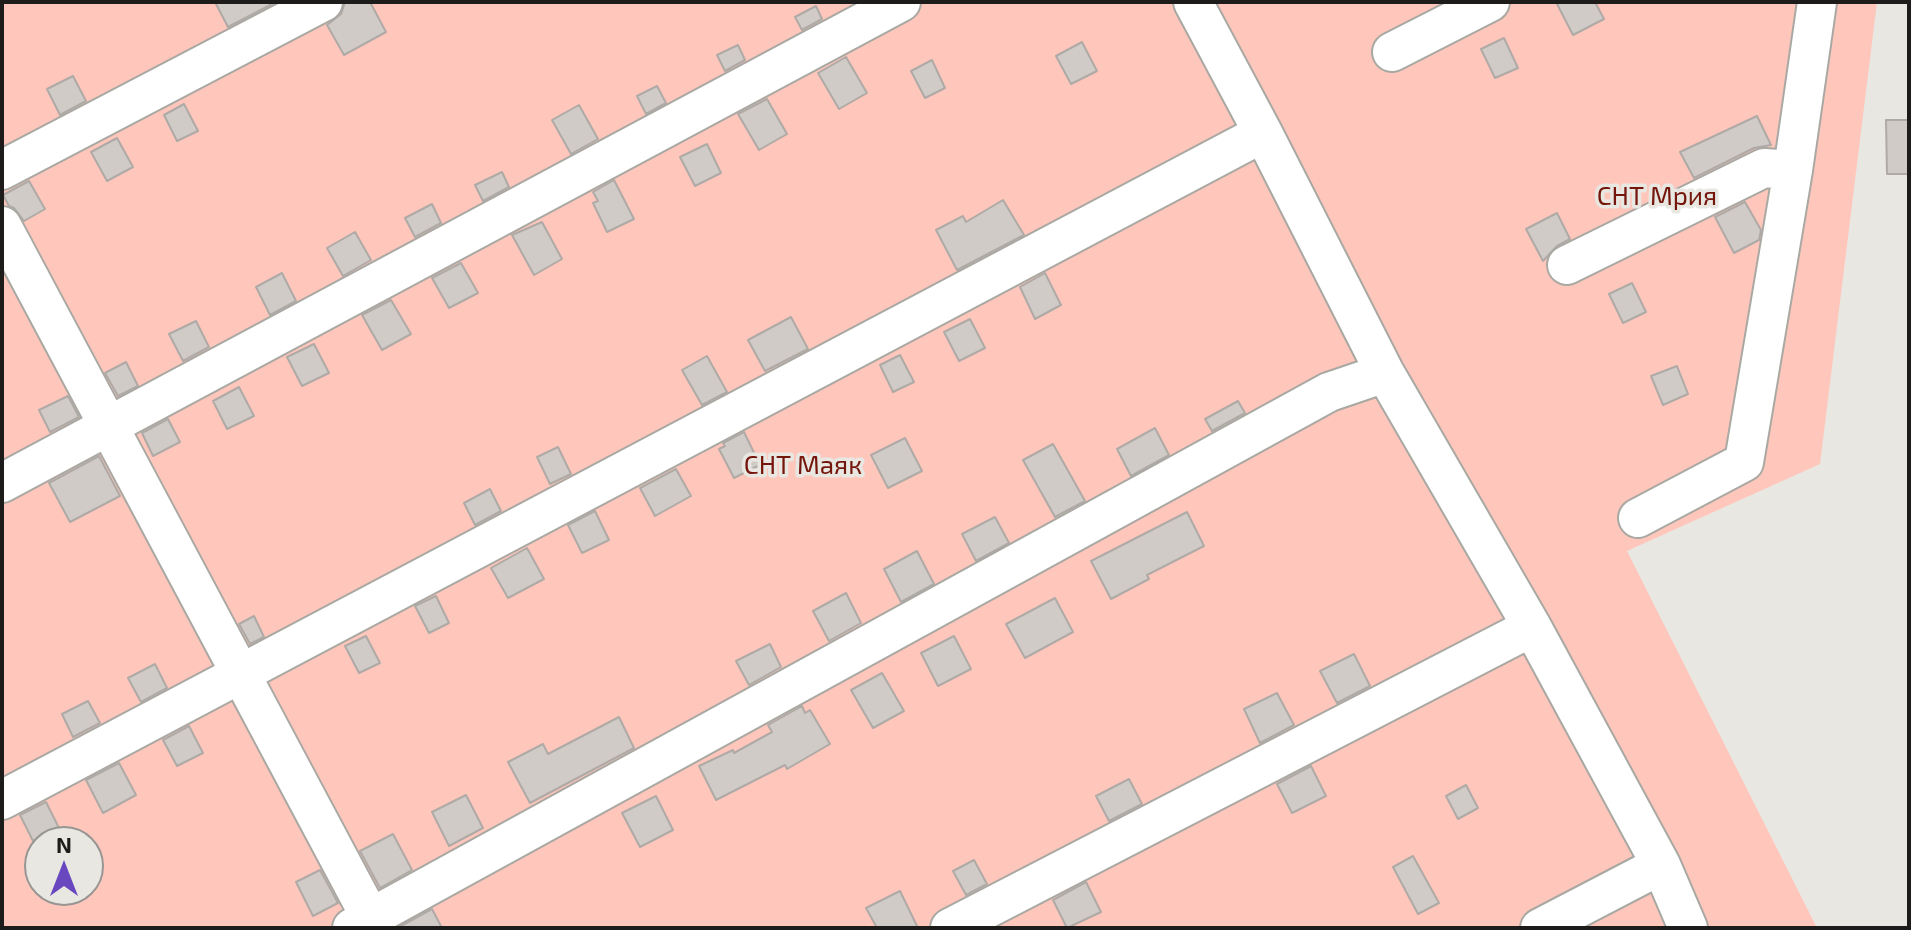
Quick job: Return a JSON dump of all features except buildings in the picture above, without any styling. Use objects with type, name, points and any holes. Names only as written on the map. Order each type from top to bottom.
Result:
[{"type":"street","points":[[2,170],[323,2]]},
{"type":"street","points":[[2,483],[901,2]]},
{"type":"street","points":[[1193,2],[1385,373],[1532,627],[1661,865],[1688,928]]},
{"type":"street","points":[[1392,52],[1490,2]]},
{"type":"street","points":[[1638,518],[1744,462],[1793,170],[1817,2]]},
{"type":"street","points":[[2,800],[1263,133]]},
{"type":"street","points":[[1567,265],[1764,168],[1793,170]]},
{"type":"street","points":[[2,226],[241,675],[367,925],[1329,392],[1385,373]]},
{"type":"street","points":[[950,928],[1532,627]]},
{"type":"street","points":[[1540,928],[1661,865]]},
{"type":"green space","name":"СНТ Маяк","points":[[2,2],[1877,2],[1820,464],[1627,551],[1817,928],[2,928]]},
{"type":"park label","name":"СНТ Мрия","points":[[1657,196]]}]
